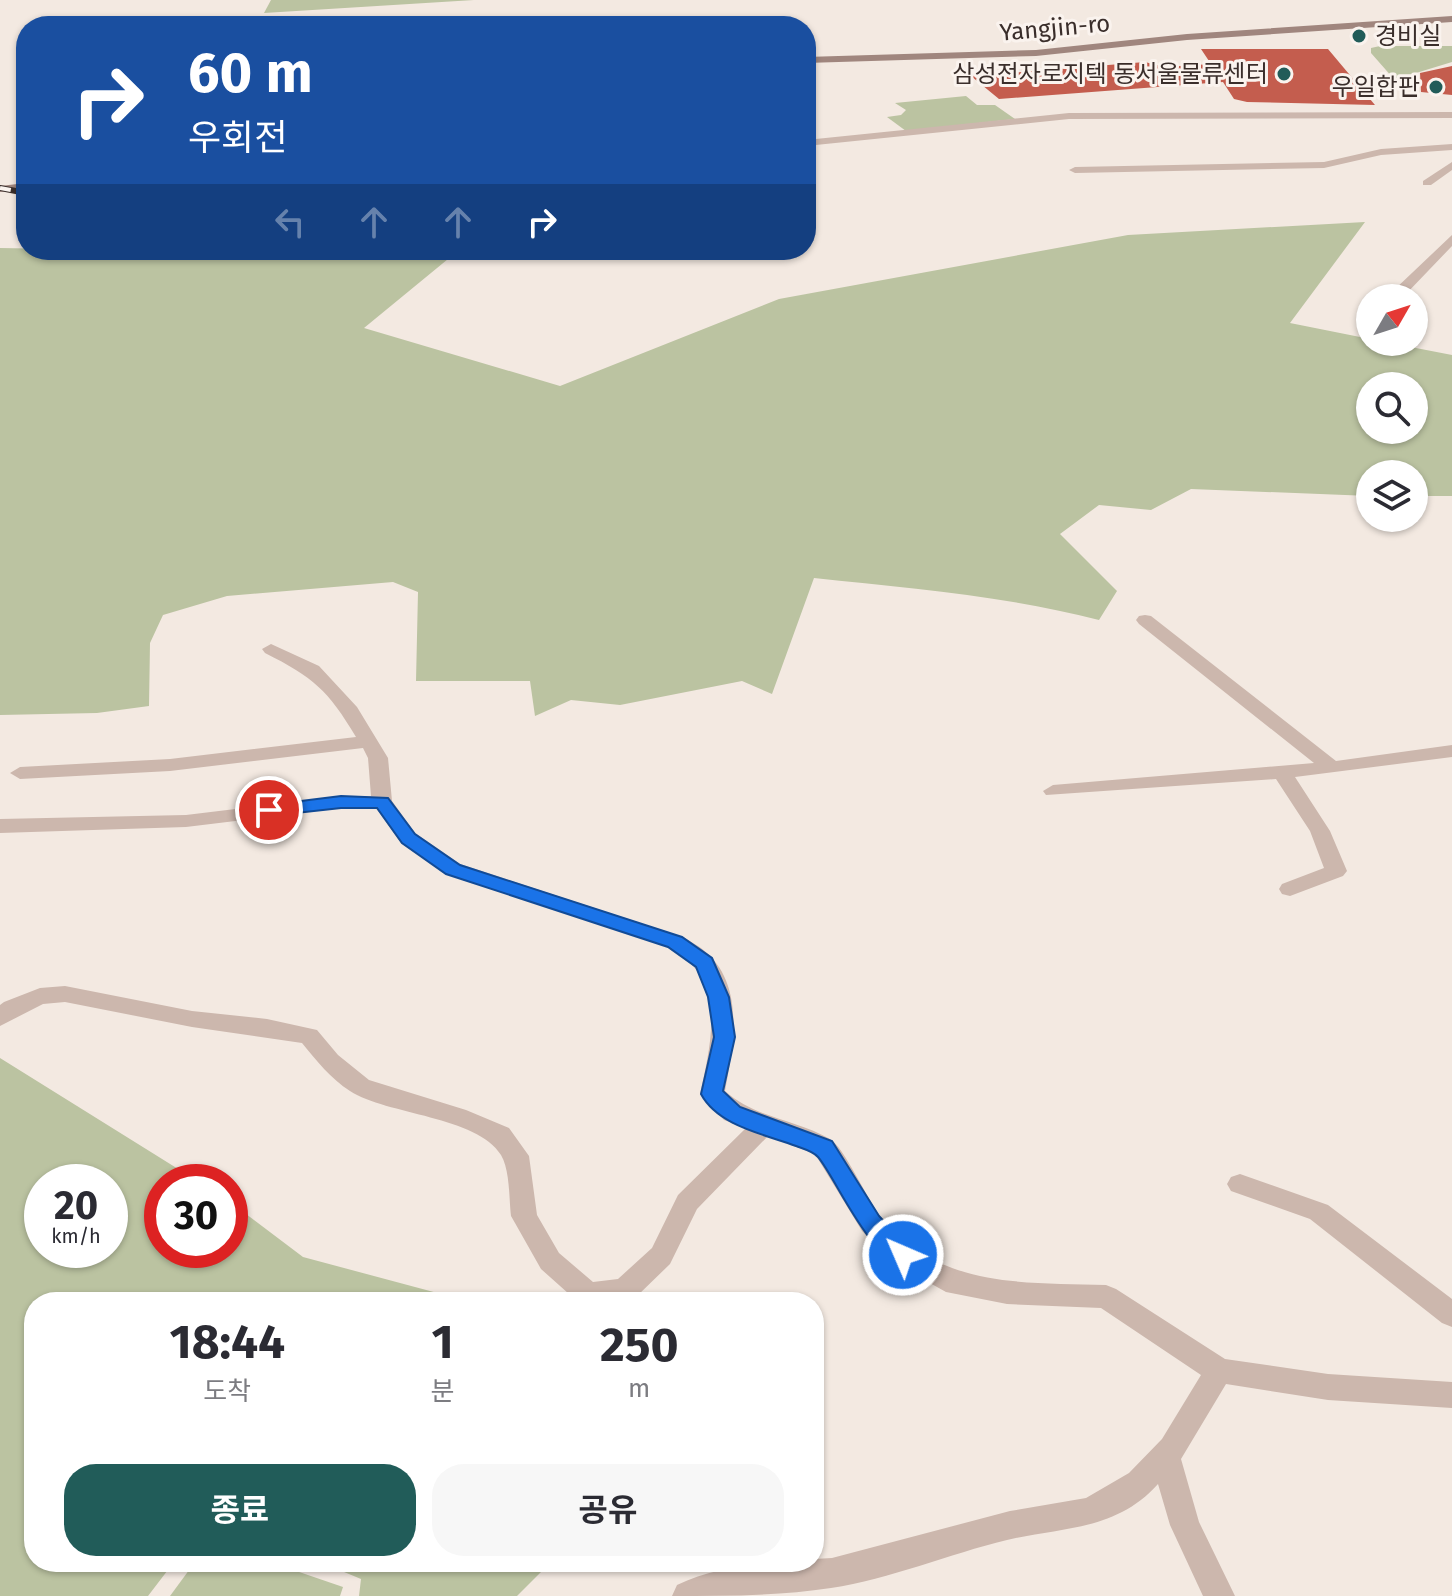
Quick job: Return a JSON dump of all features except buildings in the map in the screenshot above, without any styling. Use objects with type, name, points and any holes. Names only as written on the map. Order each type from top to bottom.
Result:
[{"type":"main road","name":"Yangjin-ro","points":[[816,58],[1036,53],[1187,37],[1452,18]]},
{"type":"street","points":[[816,142],[1069,116],[1451,116]]},
{"type":"street","points":[[1075,170],[1324,165],[1381,152],[1452,147]]},
{"type":"street","points":[[1427,183],[1452,165]]},
{"type":"street","points":[[1408,284],[1452,239]]},
{"type":"street","points":[[1145,620],[1332,768]]},
{"type":"street","points":[[271,649],[313,670],[333,689],[378,758],[382,802],[408,838],[453,869],[675,942],[705,963],[719,997],[724,1037],[712,1094],[733,1113],[824,1147],[871,1223],[903,1255],[956,1284],[1007,1293],[1106,1297],[1219,1371],[1328,1387],[1452,1395]]},
{"type":"street","points":[[20,773],[170,765],[366,742]]},
{"type":"street","points":[[1053,791],[1332,768],[1452,751]]},
{"type":"street","points":[[1281,771],[1320,831],[1336,871],[1290,889]]},
{"type":"street","points":[[0,826],[186,821],[341,802],[382,802]]},
{"type":"street","points":[[0,1018],[12,1008],[40,996],[65,994],[192,1019],[309,1036],[330,1061],[360,1086],[457,1117],[500,1135],[516,1156],[524,1216],[550,1261],[586,1292]]},
{"type":"street","points":[[606,1292],[625,1290],[661,1256],[687,1202],[764,1125]]},
{"type":"street","points":[[1240,1184],[1319,1212],[1452,1315]]},
{"type":"street","points":[[688,1596],[700,1590],[752,1580],[832,1573],[1010,1525],[1091,1512],[1140,1483],[1165,1456],[1219,1371]]},
{"type":"street","points":[[1165,1456],[1185,1525],[1219,1596]]},
{"type":"green space","points":[[271,0],[474,0],[264,13]]},
{"type":"green space","points":[[1452,46],[1452,62],[1416,73],[1406,85],[1393,78],[1371,53],[1371,48]]},
{"type":"green space","points":[[966,96],[977,105],[995,105],[1015,119],[906,131],[887,117],[901,115],[906,110],[895,103]]},
{"type":"green space","points":[[1365,222],[1290,323],[1356,336],[1356,356],[1428,356],[1428,350],[1452,355],[1452,496],[1428,496],[1428,460],[1356,460],[1356,495],[1191,489],[1151,510],[1099,505],[1060,534],[1117,591],[1099,620],[993,599],[814,578],[772,694],[742,681],[620,705],[571,700],[535,716],[530,681],[416,681],[418,592],[393,582],[227,596],[163,615],[150,643],[149,706],[97,713],[0,715],[0,248],[16,248],[16,260],[447,260],[364,328],[560,386],[779,299],[1128,235]]},
{"type":"green space","points":[[0,1058],[170,1164],[144,1164],[144,1268],[248,1268],[248,1216],[303,1257],[434,1292],[24,1292],[24,1572],[166,1572],[148,1596],[0,1596]]},
{"type":"green space","points":[[188,1572],[299,1572],[343,1587],[340,1596],[170,1596]]},
{"type":"green space","points":[[344,1572],[541,1572],[517,1596],[359,1596],[361,1579]]},
{"type":"railway","points":[[0,188],[16,191]]},
{"type":"place","name":"경비실","points":[[1359,36]]},
{"type":"place","name":"삼성전자로지텍 동서울물류센터","points":[[1284,74]]},
{"type":"place","name":"우일합판","points":[[1436,87]]},
{"type":"route","points":[[269,810],[341,802],[382,802],[408,838],[453,869],[675,942],[705,963],[719,997],[724,1037],[712,1094],[733,1113],[824,1147],[871,1223],[903,1255]]}]
